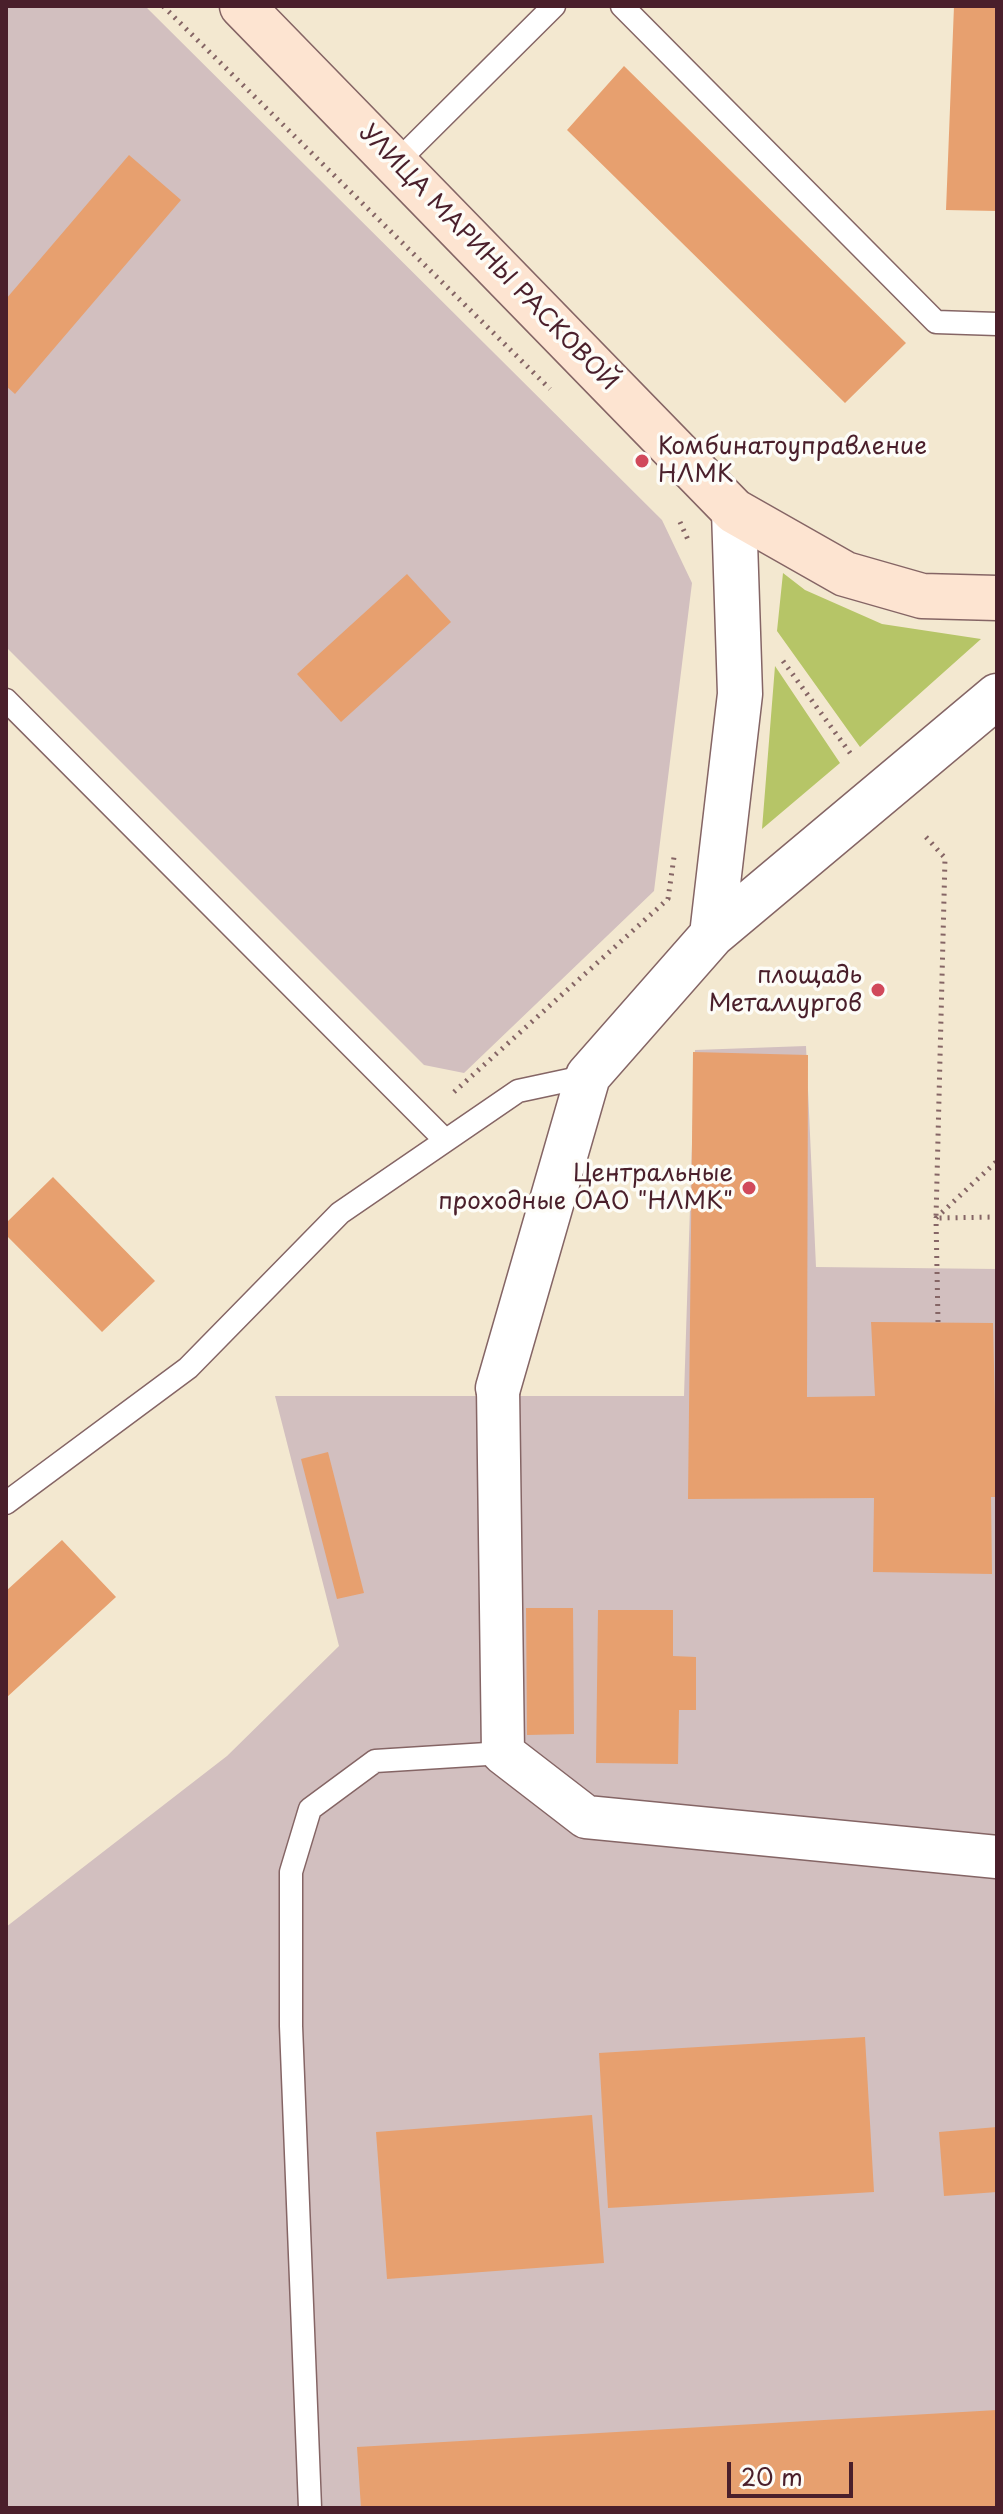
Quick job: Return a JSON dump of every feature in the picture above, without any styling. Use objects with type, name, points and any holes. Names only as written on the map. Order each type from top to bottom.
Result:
[{"type":"main road","name":"УЛИЦА МАРИНЫ РАСКОВОЙ","points":[[242,6],[734,511]]},
{"type":"main road","points":[[734,511],[845,574],[922,596],[997,598]]},
{"type":"street","points":[[712,935],[740,694],[734,511]]},
{"type":"street","points":[[997,696],[712,935],[588,1076],[498,1388],[503,1753],[586,1817],[997,1857]]},
{"type":"lane","points":[[396,163],[554,6]]},
{"type":"lane","points":[[622,6],[936,322],[997,324]]},
{"type":"lane","points":[[6,700],[445,1140]]},
{"type":"lane","points":[[6,1503],[188,1368],[340,1213],[518,1091],[588,1076]]},
{"type":"lane","points":[[310,2508],[291,2026],[291,1872],[310,1809],[375,1761],[503,1753]]},
{"type":"path","points":[[163,6],[555,394]]},
{"type":"path","points":[[678,516],[690,544]]},
{"type":"path","points":[[775,650],[853,757]]},
{"type":"path","points":[[926,837],[945,858],[936,1218],[938,1322]]},
{"type":"path","points":[[424,1119],[668,899],[674,853]]},
{"type":"path","points":[[936,1218],[997,1161]]},
{"type":"path","points":[[936,1218],[997,1217]]},
{"type":"shaded area","points":[[6,6],[145,6],[662,520],[692,583],[654,891],[464,1073],[424,1065],[6,647]]},
{"type":"shaded area","points":[[806,1046],[816,1267],[997,1269],[997,2508],[6,2508],[6,1927],[227,1756],[339,1646],[275,1396],[684,1396],[695,1050]]},
{"type":"green space","points":[[783,573],[805,590],[882,624],[981,639],[860,747],[777,631]]},
{"type":"green space","points":[[775,666],[840,763],[762,829]]},
{"type":"building","points":[[954,6],[997,6],[997,211],[946,210]]},
{"type":"building","points":[[624,66],[906,343],[845,403],[567,130]]},
{"type":"building","points":[[129,155],[181,200],[15,394],[6,386],[6,299]]},
{"type":"building","points":[[407,574],[451,622],[341,722],[297,674]]},
{"type":"building","name":"Центральные проходные ОАО \"НЛМК\"","points":[[693,1052],[808,1055],[807,1397],[875,1396],[871,1322],[993,1323],[997,1497],[991,1497],[992,1574],[873,1572],[874,1498],[688,1499]]},
{"type":"building","points":[[53,1177],[155,1281],[102,1332],[6,1235],[6,1223]]},
{"type":"building","points":[[328,1452],[364,1593],[337,1599],[301,1459]]},
{"type":"building","points":[[62,1540],[116,1597],[6,1698],[6,1591]]},
{"type":"building","points":[[526,1608],[573,1608],[574,1734],[527,1735]]},
{"type":"building","points":[[598,1610],[673,1610],[673,1656],[696,1657],[696,1710],[679,1710],[678,1764],[596,1763]]},
{"type":"building","points":[[865,2037],[874,2192],[608,2208],[599,2053]]},
{"type":"building","points":[[592,2115],[604,2263],[387,2279],[376,2132]]},
{"type":"building","points":[[997,2127],[997,2192],[944,2196],[939,2132]]},
{"type":"building","points":[[997,2410],[997,2508],[361,2508],[357,2447]]},
{"type":"place","name":"Комбинатоуправление НЛМК","points":[[642,461]]},
{"type":"place","name":"площадь Металлургов","points":[[878,990]]},
{"type":"place","name":"Центральные проходные ОАО \"НЛМК\"","points":[[749,1188]]}]
